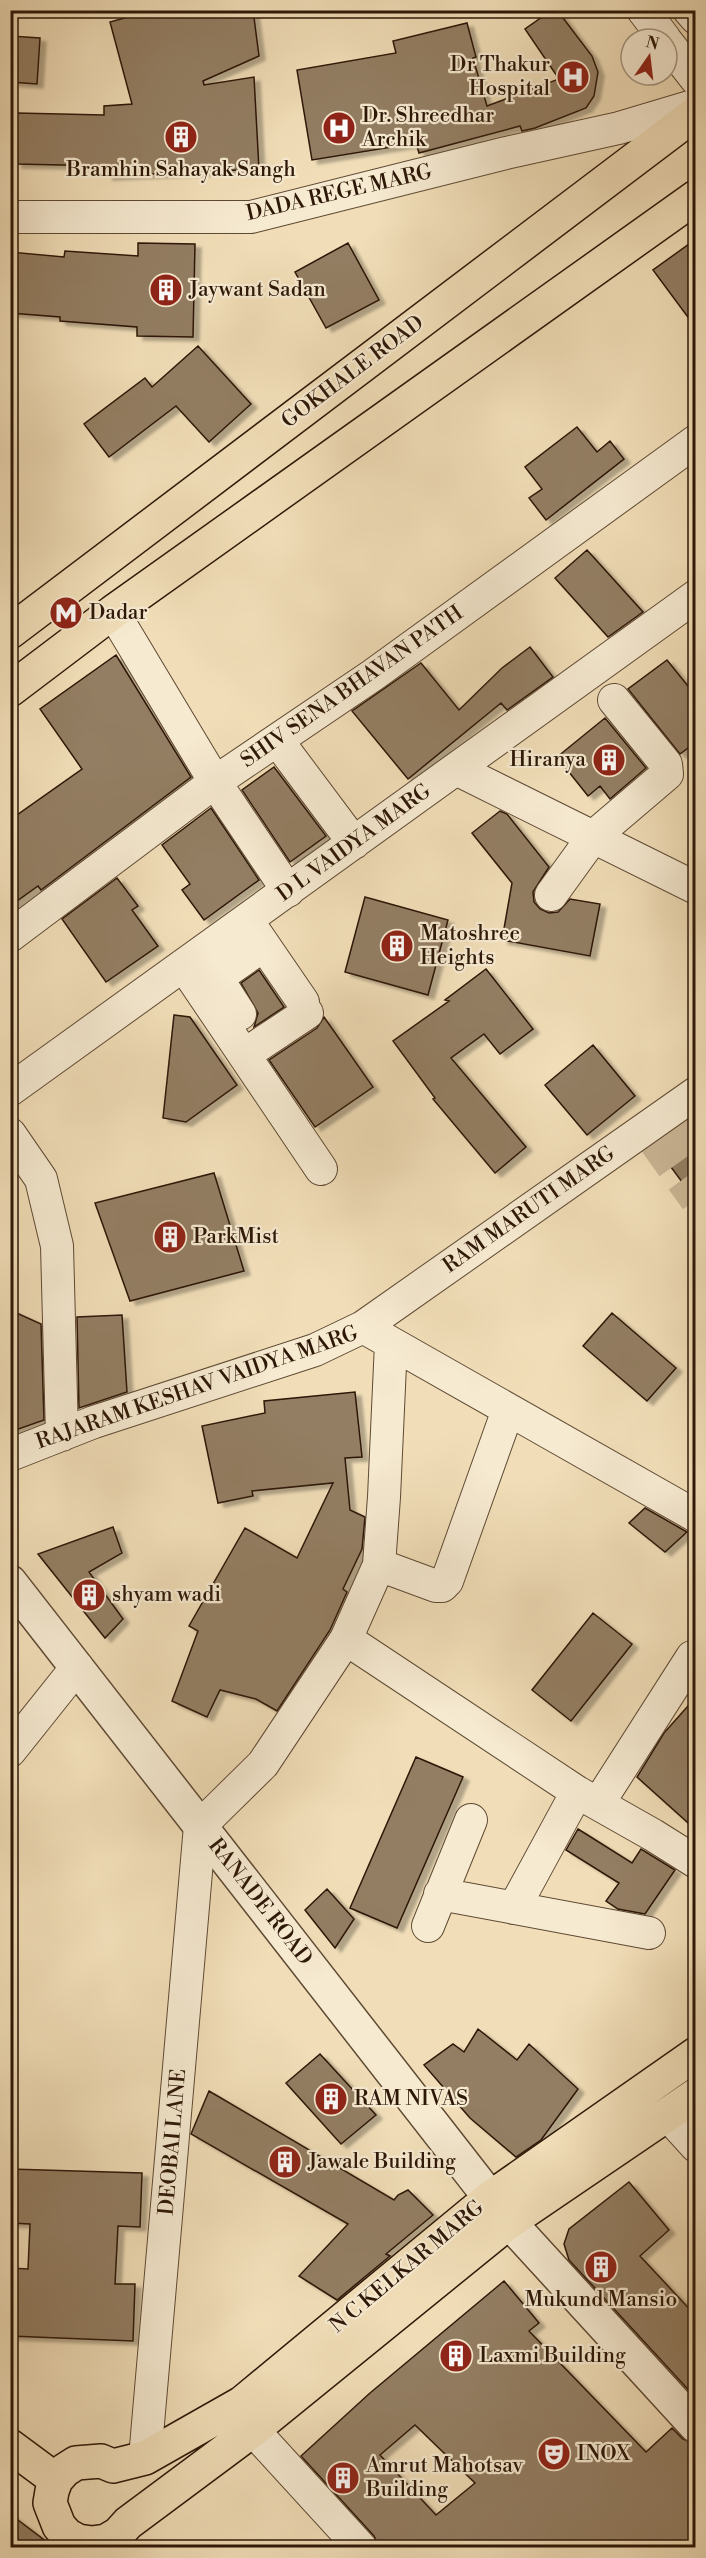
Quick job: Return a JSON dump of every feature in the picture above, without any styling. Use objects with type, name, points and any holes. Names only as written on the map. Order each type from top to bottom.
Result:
[{"type":"main road","name":"GOKHALE ROAD","points":[[10,632],[696,113]]},
{"type":"main road","points":[[10,690],[112,612],[696,197]]},
{"type":"main road","name":"N C KELKAR MARG","points":[[56,2480],[76,2463],[101,2461],[113,2466],[145,2458],[242,2403],[500,2210],[696,2054]]},
{"type":"main road","name":"N C KELKAR MARG","points":[[99,2540],[253,2430],[500,2210],[696,2095]]},
{"type":"main road","points":[[10,2446],[56,2480],[51,2497],[53,2516],[58,2526],[99,2540]]},
{"type":"street","points":[[643,10],[656,27]]},
{"type":"street","points":[[689,10],[696,18]]},
{"type":"street","points":[[679,57],[696,79]]},
{"type":"street","name":"DADA REGE MARG","points":[[10,217],[251,217],[506,153],[619,128],[696,105]]},
{"type":"street","name":"SHIV SENA BHAVAN PATH","points":[[10,936],[215,782],[373,675],[696,441]]},
{"type":"street","name":"D L VAIDYA MARG","points":[[10,1089],[184,966],[249,937],[288,891],[696,596]]},
{"type":"street","points":[[112,612],[215,782],[288,891]]},
{"type":"street","points":[[551,895],[593,837],[663,778],[668,769],[614,700]]},
{"type":"street","points":[[277,740],[354,843]]},
{"type":"street","points":[[456,769],[696,888]]},
{"type":"street","points":[[243,1020],[217,978],[249,937],[305,1008],[244,1056]]},
{"type":"street","points":[[184,966],[244,1056],[293,1114],[321,1169]]},
{"type":"street","name":"RAM MARUTI MARG","points":[[363,1327],[661,1127],[696,1093]]},
{"type":"street","points":[[10,1134],[41,1179],[57,1246],[62,1435]]},
{"type":"street","name":"RAJARAM KESHAV VAIDYA MARG","points":[[10,1455],[62,1435],[315,1350],[363,1327],[696,1516]]},
{"type":"street","points":[[200,1826],[263,1764],[346,1640],[379,1565],[391,1343]]},
{"type":"street","points":[[379,1565],[436,1586],[442,1586],[447,1581],[508,1410]]},
{"type":"street","name":"RANADE ROAD","points":[[10,1582],[500,2210],[696,2426]]},
{"type":"street","points":[[346,1640],[588,1798],[696,1862]]},
{"type":"street","points":[[514,1908],[588,1798],[692,1657]]},
{"type":"street","points":[[10,1751],[77,1667]]},
{"type":"street","points":[[428,1926],[471,1820]]},
{"type":"street","name":"DEOBAI LANE","points":[[145,2458],[200,1826]]},
{"type":"street","points":[[440,1894],[649,1933]]},
{"type":"street","points":[[667,2114],[696,2146]]},
{"type":"street","points":[[253,2430],[361,2547]]},
{"type":"building","points":[[153,10],[162,10],[163,14],[189,10],[253,10],[259,56],[203,81],[204,85],[254,77],[259,169],[107,176],[107,166],[16,164],[17,113],[104,115],[104,106],[132,104],[110,22]]},
{"type":"building","points":[[552,10],[557,10],[592,56],[598,72],[594,96],[586,108],[535,128],[522,131],[520,126],[419,153],[416,143],[312,160],[297,70],[396,53],[393,41],[467,23],[476,57],[473,58],[487,106],[559,79],[525,29]]},
{"type":"building","points":[[10,36],[40,38],[37,84],[10,82]]},
{"type":"building","points":[[696,239],[696,328],[653,270]]},
{"type":"building","points":[[138,243],[195,244],[193,337],[137,336],[137,327],[60,321],[60,317],[10,313],[10,252],[64,257],[65,251],[138,256]]},
{"type":"building","points":[[348,243],[379,300],[326,328],[295,272]]},
{"type":"building","points":[[198,346],[251,404],[209,442],[176,406],[109,457],[84,424],[145,378],[152,387]]},
{"type":"building","points":[[577,427],[597,452],[610,441],[624,459],[546,520],[529,498],[542,489],[525,467]]},
{"type":"building","points":[[587,550],[643,612],[608,637],[555,578]]},
{"type":"building","points":[[530,647],[553,677],[507,710],[501,703],[408,779],[352,711],[421,663],[459,710],[502,668]]},
{"type":"building","points":[[116,655],[191,777],[41,890],[38,886],[10,906],[10,820],[82,769],[40,709]]},
{"type":"building","name":"Hiranya","points":[[667,660],[696,696],[696,742],[680,754],[628,689]]},
{"type":"building","name":"Hiranya","points":[[605,718],[646,768],[610,799],[600,786],[588,796],[557,757]]},
{"type":"building","points":[[274,767],[326,836],[290,862],[242,790]]},
{"type":"building","points":[[211,808],[259,880],[204,920],[182,890],[190,884],[162,845]]},
{"type":"building","points":[[500,811],[507,814],[549,867],[533,892],[534,902],[540,909],[549,913],[558,912],[570,899],[600,904],[590,956],[502,940],[512,883],[472,833]]},
{"type":"building","points":[[117,878],[138,906],[132,910],[158,946],[106,982],[62,919]]},
{"type":"building","name":"Matoshree Heights","points":[[365,897],[448,920],[428,995],[345,972]]},
{"type":"building","points":[[486,969],[533,1029],[500,1054],[484,1034],[451,1058],[526,1147],[495,1173],[433,1099],[435,1098],[393,1041],[449,1001],[445,1000]]},
{"type":"building","points":[[259,970],[284,1007],[254,1027],[258,1013],[241,983]]},
{"type":"building","points":[[174,1015],[190,1017],[237,1085],[186,1122],[163,1118]]},
{"type":"building","points":[[324,1017],[373,1087],[315,1127],[269,1060],[317,1028]]},
{"type":"building","points":[[593,1045],[635,1096],[587,1135],[545,1085]]},
{"type":"building","points":[[680,1127],[696,1149],[696,1201],[654,1144]]},
{"type":"building","name":"ParkMist","points":[[214,1173],[244,1271],[130,1301],[95,1203]]},
{"type":"building","points":[[10,1310],[41,1324],[44,1420],[10,1432]]},
{"type":"building","points":[[612,1313],[676,1368],[647,1401],[583,1346]]},
{"type":"building","points":[[122,1315],[127,1392],[79,1408],[77,1317]]},
{"type":"building","points":[[355,1392],[362,1457],[345,1458],[350,1510],[365,1517],[362,1549],[343,1589],[347,1592],[330,1630],[277,1711],[256,1699],[220,1690],[207,1717],[172,1701],[198,1631],[189,1626],[245,1528],[297,1558],[333,1483],[252,1491],[253,1496],[218,1503],[202,1426],[265,1413],[264,1401]]},
{"type":"building","points":[[645,1508],[687,1532],[665,1552],[629,1523]]},
{"type":"building","name":"shyam wadi","points":[[113,1527],[122,1553],[89,1572],[123,1619],[105,1638],[38,1554]]},
{"type":"building","points":[[593,1613],[632,1644],[571,1721],[532,1690]]},
{"type":"building","points":[[696,1697],[696,1830],[637,1777],[664,1733]]},
{"type":"building","points":[[416,1757],[463,1777],[397,1928],[350,1908]]},
{"type":"building","points":[[578,1829],[632,1863],[641,1849],[675,1870],[645,1914],[618,1909],[606,1901],[619,1883],[566,1850]]},
{"type":"building","points":[[327,1889],[354,1919],[335,1948],[305,1910]]},
{"type":"building","points":[[478,2029],[517,2060],[529,2044],[578,2089],[541,2140],[516,2157],[470,2118],[424,2065],[453,2044],[464,2052]]},
{"type":"building","name":"RAM NIVAS","points":[[320,2054],[376,2115],[341,2144],[286,2083]]},
{"type":"building","name":"Jawale Building","points":[[209,2091],[394,2200],[408,2190],[433,2215],[386,2254],[390,2256],[337,2300],[299,2276],[348,2224],[191,2134]]},
{"type":"building","points":[[10,2169],[142,2173],[140,2227],[118,2226],[115,2284],[135,2284],[133,2341],[10,2336],[10,2268],[28,2269],[30,2224],[10,2223]]},
{"type":"building","name":"Mukund Mansio","points":[[629,2182],[669,2230],[640,2256],[696,2316],[696,2398],[569,2260],[564,2244],[569,2229]]},
{"type":"building","points":[[504,2281],[539,2323],[529,2331],[646,2452],[672,2428],[683,2439],[696,2444],[696,2547],[379,2547],[374,2536],[301,2456],[370,2393]],"holes":[[[415,2425],[475,2483],[436,2515],[380,2455]]]},
{"type":"building","points":[[10,2514],[51,2545],[53,2547],[10,2547]]},
{"type":"tunnel","points":[[676,1125],[696,1152]]},
{"type":"tunnel","points":[[654,1141],[696,1200]]},
{"type":"place","name":"Dr Thakur Hospital","points":[[573,77]]},
{"type":"place","name":"Dr. Shreedhar Archik","points":[[339,128]]},
{"type":"place","name":"Bramhin Sahayak Sangh","points":[[181,137]]},
{"type":"place","name":"Jaywant Sadan","points":[[166,290]]},
{"type":"place","name":"Dadar","points":[[66,613]]},
{"type":"place","name":"Hiranya","points":[[609,760]]},
{"type":"place","name":"Matoshree Heights","points":[[397,946]]},
{"type":"place","name":"ParkMist","points":[[170,1237]]},
{"type":"place","name":"shyam wadi","points":[[89,1595]]},
{"type":"place","name":"RAM NIVAS","points":[[331,2099]]},
{"type":"place","name":"Jawale Building","points":[[285,2162]]},
{"type":"place","name":"Mukund Mansio","points":[[601,2267]]},
{"type":"place","name":"Laxmi Building","points":[[456,2356]]},
{"type":"place","name":"INOX","points":[[554,2454]]},
{"type":"place","name":"Amrut Mahotsav Building","points":[[343,2478]]}]
